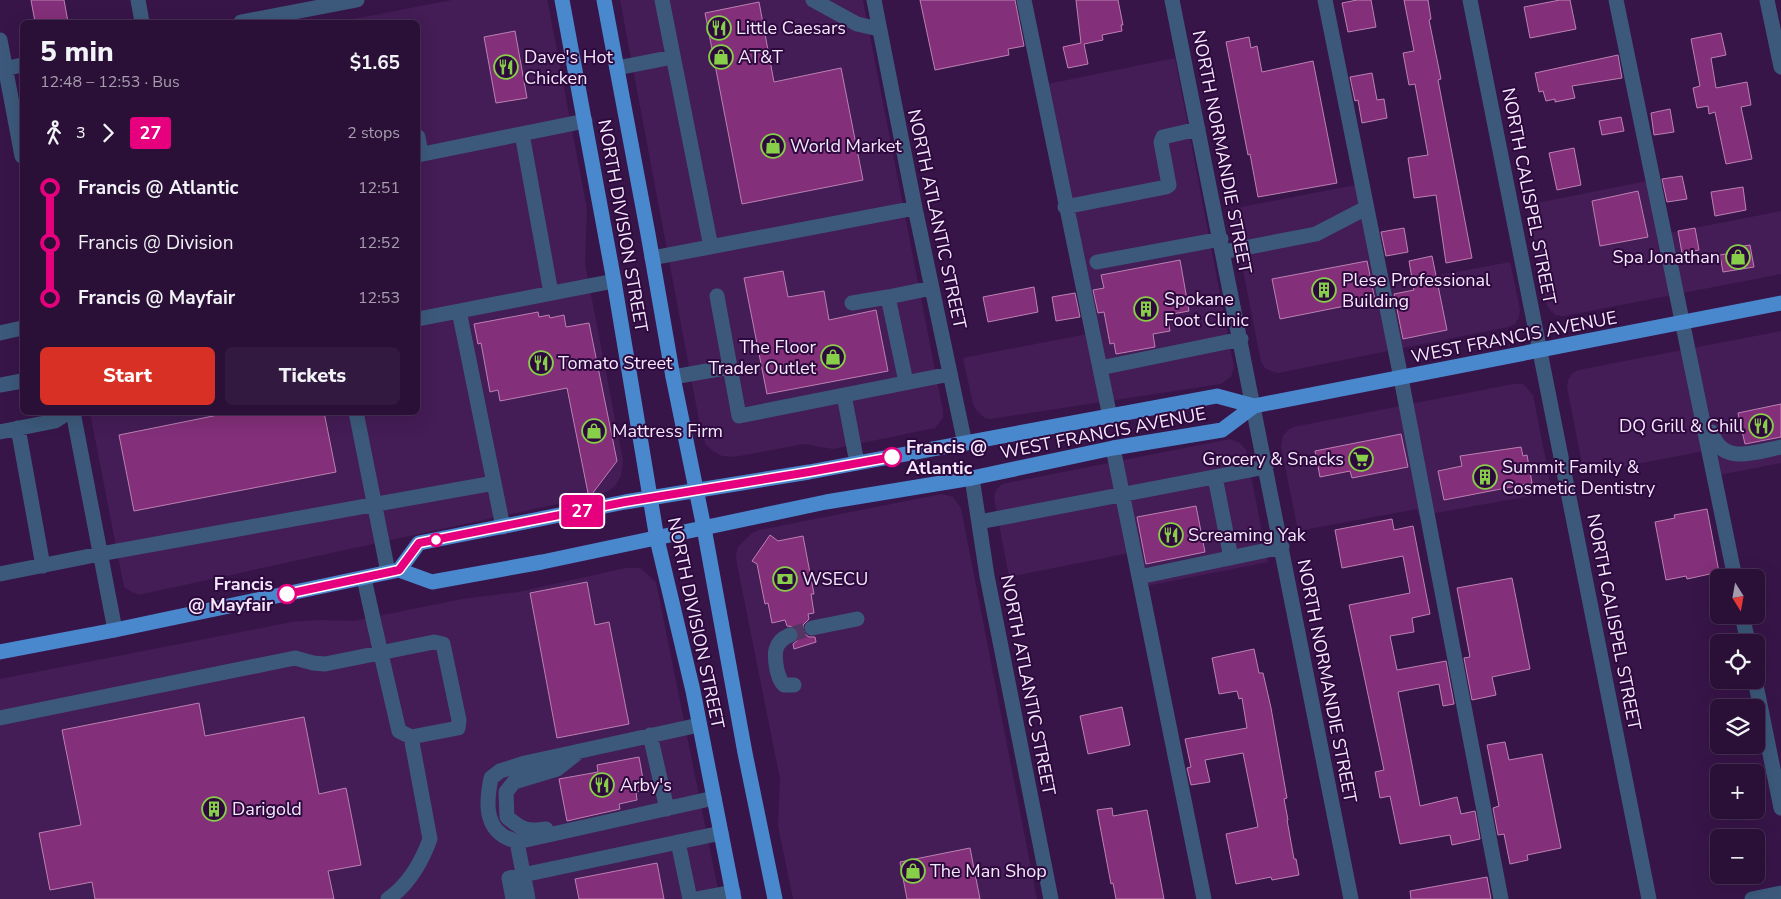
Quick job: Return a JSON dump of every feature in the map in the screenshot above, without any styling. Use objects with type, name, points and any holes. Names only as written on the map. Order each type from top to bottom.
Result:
[{"type":"main road","name":"NORTH DIVISION STREET","points":[[562,0],[614,281],[657,539],[699,725],[734,895]]},
{"type":"main road","name":"NORTH DIVISION STREET","points":[[604,0],[673,377],[697,491],[745,753],[775,899]]},
{"type":"main road","name":"WEST FRANCIS AVENUE","points":[[1254,406],[1222,430],[1113,448],[972,478],[826,502],[657,539],[432,582],[393,571],[419,543],[625,502],[964,444],[1217,396],[1254,406],[1781,303]]},
{"type":"main road","points":[[0,652],[115,630],[393,571]]},
{"type":"street","points":[[138,0],[142,20]]},
{"type":"street","points":[[250,20],[357,0]]},
{"type":"street","points":[[664,0],[673,57],[711,247]]},
{"type":"street","name":"NORTH ATLANTIC STREET","points":[[874,0],[964,444]]},
{"type":"street","points":[[1024,0],[1065,207],[1110,417]]},
{"type":"street","name":"NORTH NORMANDIE STREET","points":[[1172,0],[1351,899]]},
{"type":"street","points":[[1325,0],[1401,378],[1501,899]]},
{"type":"street","name":"NORTH CALISPEL STREET","points":[[1470,0],[1649,899]]},
{"type":"street","points":[[1616,0],[1733,569]]},
{"type":"street","points":[[1768,0],[1781,67]]},
{"type":"street","points":[[817,1],[857,24],[879,29]]},
{"type":"street","points":[[0,40],[3,69],[20,147]]},
{"type":"street","points":[[617,68],[673,57]]},
{"type":"street","points":[[3,69],[20,65]]},
{"type":"street","points":[[420,154],[585,122]]},
{"type":"street","points":[[1065,207],[1166,188],[1169,185],[1161,142],[1164,137],[1198,129]]},
{"type":"street","points":[[522,134],[551,293]]},
{"type":"street","points":[[652,258],[915,208]]},
{"type":"street","points":[[1097,262],[1316,234],[1366,208]]},
{"type":"street","points":[[420,319],[614,281]]},
{"type":"street","points":[[852,303],[932,288]]},
{"type":"street","points":[[717,296],[739,416],[950,374]]},
{"type":"street","points":[[888,297],[906,382]]},
{"type":"street","points":[[458,311],[503,527]]},
{"type":"street","points":[[0,332],[20,328]]},
{"type":"street","points":[[1100,368],[1241,339]]},
{"type":"street","points":[[673,377],[730,367]]},
{"type":"street","points":[[0,385],[20,381]]},
{"type":"street","points":[[1703,383],[1710,424],[1714,440],[1719,448],[1738,454],[1781,447]]},
{"type":"street","points":[[844,395],[857,463]]},
{"type":"street","points":[[0,432],[55,421],[66,415]]},
{"type":"street","points":[[72,415],[115,630]]},
{"type":"street","points":[[357,415],[375,506],[393,571]]},
{"type":"street","points":[[18,428],[43,566]]},
{"type":"street","points":[[1113,448],[1204,899]]},
{"type":"street","points":[[980,522],[1266,467]]},
{"type":"street","points":[[1215,477],[1231,558]]},
{"type":"street","name":"NORTH ATLANTIC STREET","points":[[972,478],[989,585],[1051,899]]},
{"type":"street","points":[[0,574],[100,554],[375,506],[494,483]]},
{"type":"street","points":[[1139,577],[1282,547]]},
{"type":"street","points":[[0,718],[295,658],[313,664],[324,664],[381,652],[434,642],[443,644],[459,720],[458,728],[411,738],[399,731],[381,652],[364,578]]},
{"type":"street","points":[[812,628],[856,619]]},
{"type":"street","points":[[790,635],[781,640],[776,649],[775,656],[779,680],[784,685],[794,685]]},
{"type":"street","points":[[1758,689],[1781,808]]},
{"type":"street","points":[[699,725],[525,763],[500,771],[491,778],[488,796],[490,819],[502,835],[517,842],[714,798]]},
{"type":"street","points":[[650,735],[667,809]]},
{"type":"street","points":[[388,899],[397,893],[414,870],[425,854],[430,839],[411,738]]},
{"type":"street","points":[[579,751],[557,769],[514,782],[506,792],[507,817],[520,828],[535,830],[594,819],[622,820]]},
{"type":"street","points":[[512,899],[508,878],[721,833]]},
{"type":"street","points":[[517,842],[528,899]]},
{"type":"street","points":[[678,842],[690,899]]},
{"type":"street","points":[[1752,899],[1781,893]]},
{"type":"street","points":[[696,899],[734,895]]},
{"type":"shaded area","points":[[452,0],[547,0],[587,209],[585,264],[623,460],[621,476],[615,486],[599,495],[140,595],[124,587],[90,415],[420,415],[420,20],[348,20]]},
{"type":"shaded area","points":[[620,0],[863,0],[943,411],[943,418],[935,428],[833,449],[804,444],[734,457],[722,456],[706,445],[702,436]]},
{"type":"shaded area","points":[[1175,58],[1234,367],[1231,377],[1221,384],[990,419],[985,418],[976,410],[973,404],[963,358],[1087,334],[1038,86]]},
{"type":"shaded area","points":[[1652,180],[1664,234],[1781,211],[1781,274],[1564,316],[1556,315],[1547,306],[1527,205]]},
{"type":"shaded area","points":[[1360,184],[1380,286],[1510,262],[1520,309],[1519,317],[1515,324],[1508,327],[1278,373],[1265,368],[1261,362],[1231,209]]},
{"type":"shaded area","points":[[1781,331],[1781,463],[1709,477],[1704,451],[1584,474],[1567,387],[1568,380],[1572,374],[1578,370]]},
{"type":"shaded area","points":[[1513,384],[1523,384],[1533,395],[1552,492],[1419,516],[1417,509],[1298,531],[1281,446],[1283,436],[1288,430],[1293,427]]},
{"type":"shaded area","points":[[1230,439],[1240,443],[1246,450],[1268,562],[1136,588],[1129,553],[1009,577],[994,498],[996,490],[1002,484]]},
{"type":"shaded area","points":[[942,494],[953,497],[961,508],[1037,899],[793,899],[778,826],[780,779],[737,564],[736,555],[738,547],[751,534],[759,530]]},
{"type":"shaded area","points":[[626,568],[640,568],[656,582],[720,899],[0,899],[0,679],[292,622],[319,620],[354,621],[462,599],[518,592]]},
{"type":"building","points":[[31,0],[64,0],[68,20],[35,20]]},
{"type":"building","points":[[920,0],[1015,0],[1024,46],[1008,49],[1009,55],[935,70]]},
{"type":"building","points":[[1076,0],[1118,0],[1123,25],[1121,25],[1122,31],[1102,35],[1103,40],[1084,44],[1088,64],[1068,68],[1063,47],[1081,43]]},
{"type":"building","points":[[1371,0],[1376,27],[1348,32],[1342,3]]},
{"type":"building","points":[[1404,0],[1428,0],[1431,19],[1429,20],[1441,79],[1438,80],[1472,258],[1446,263],[1436,195],[1414,198],[1408,158],[1428,155],[1415,84],[1409,85],[1403,53],[1414,51]]},
{"type":"building","points":[[1560,0],[1570,0],[1576,29],[1530,38],[1524,7]]},
{"type":"building","points":[[759,2],[774,82],[841,68],[863,180],[742,204],[705,13]]},
{"type":"building","name":"Dave's Hot Chicken","points":[[515,31],[527,98],[496,103],[484,37]]},
{"type":"building","points":[[1721,33],[1726,55],[1711,58],[1716,88],[1747,82],[1751,105],[1741,107],[1752,159],[1726,164],[1715,112],[1709,114],[1708,106],[1697,108],[1693,88],[1700,86],[1691,39]]},
{"type":"building","points":[[1249,37],[1251,48],[1257,46],[1262,72],[1313,61],[1337,183],[1258,197],[1226,42]]},
{"type":"building","points":[[1618,55],[1622,78],[1572,86],[1575,98],[1555,102],[1555,99],[1546,101],[1543,91],[1539,92],[1535,73]]},
{"type":"building","points":[[1372,73],[1377,100],[1384,99],[1387,118],[1362,123],[1358,100],[1355,101],[1350,77]]},
{"type":"building","points":[[1670,109],[1674,132],[1654,135],[1651,113]]},
{"type":"building","points":[[1621,117],[1624,131],[1602,135],[1599,121]]},
{"type":"building","points":[[1574,148],[1581,185],[1557,190],[1549,153]]},
{"type":"building","points":[[1682,176],[1687,199],[1667,202],[1662,179]]},
{"type":"building","points":[[1743,187],[1746,210],[1715,216],[1711,192]]},
{"type":"building","points":[[1638,191],[1648,237],[1600,246],[1592,201]]},
{"type":"building","points":[[1404,228],[1408,252],[1386,256],[1381,232]]},
{"type":"building","points":[[1695,228],[1699,250],[1682,253],[1678,231]]},
{"type":"building","name":"Spa Jonathan","points":[[1750,245],[1754,267],[1723,272],[1720,255],[1732,253],[1731,248]]},
{"type":"building","points":[[1432,256],[1447,330],[1403,339],[1394,294],[1414,290],[1409,261]]},
{"type":"building","name":"Spokane Foot Clinic","points":[[1180,260],[1189,311],[1167,315],[1170,331],[1153,334],[1155,347],[1116,354],[1114,343],[1110,344],[1104,312],[1098,313],[1093,290],[1104,288],[1101,275]]},
{"type":"building","name":"Plese Professional Building","points":[[1367,261],[1375,300],[1280,319],[1272,279]]},
{"type":"building","points":[[783,271],[788,297],[824,291],[829,320],[876,310],[888,371],[767,394],[744,278]]},
{"type":"building","points":[[1034,287],[1038,312],[988,322],[983,297]]},
{"type":"building","points":[[1075,293],[1080,317],[1056,321],[1052,297]]},
{"type":"building","name":"Tomato Street","points":[[538,312],[539,317],[549,315],[550,318],[564,315],[566,327],[589,323],[617,461],[589,498],[567,388],[500,401],[498,390],[490,392],[481,343],[478,344],[474,324]]},
{"type":"building","name":"DQ Grill & Chill","points":[[1781,404],[1781,437],[1745,444],[1738,413]]},
{"type":"building","points":[[218,415],[325,415],[336,472],[134,511],[119,435]]},
{"type":"building","name":"Grocery & Snacks","points":[[1401,434],[1408,467],[1352,478],[1350,471],[1320,477],[1315,451]]},
{"type":"building","name":"Summit Family & Cosmetic Dentistry","points":[[1521,447],[1523,456],[1527,455],[1532,483],[1444,500],[1438,471],[1462,466],[1460,456]]},
{"type":"building","name":"Screaming Yak","points":[[1196,506],[1205,552],[1146,564],[1137,517]]},
{"type":"building","points":[[1707,509],[1718,569],[1710,569],[1710,574],[1687,579],[1686,576],[1666,580],[1655,522],[1675,518],[1674,515]]},
{"type":"building","points":[[1392,519],[1394,530],[1413,526],[1430,614],[1412,618],[1414,632],[1390,636],[1397,670],[1446,661],[1454,704],[1443,706],[1439,684],[1398,692],[1420,806],[1457,797],[1461,814],[1475,811],[1480,839],[1452,845],[1450,835],[1400,844],[1390,796],[1380,798],[1375,772],[1384,770],[1349,605],[1410,593],[1403,556],[1342,568],[1335,530]]},
{"type":"building","name":"WSECU","points":[[770,535],[778,541],[803,536],[814,594],[811,594],[814,613],[808,614],[809,619],[803,625],[803,629],[809,637],[815,637],[816,642],[794,649],[793,644],[798,640],[798,631],[795,627],[787,626],[785,620],[772,623],[768,603],[765,604],[757,564],[752,561]]},
{"type":"building","points":[[1512,578],[1530,669],[1492,677],[1496,695],[1472,700],[1464,658],[1470,657],[1457,588]]},
{"type":"building","points":[[587,582],[595,625],[609,622],[629,724],[557,738],[530,593]]},
{"type":"building","points":[[1254,649],[1259,673],[1263,673],[1271,708],[1287,798],[1284,799],[1287,820],[1299,875],[1272,880],[1271,877],[1236,884],[1226,834],[1258,827],[1243,753],[1205,760],[1210,782],[1191,785],[1187,768],[1191,767],[1185,739],[1247,728],[1242,698],[1239,699],[1237,691],[1219,694],[1212,658]]},
{"type":"building","name":"Darigold","points":[[199,703],[205,736],[304,717],[319,794],[346,788],[361,865],[328,871],[334,899],[95,899],[92,882],[50,890],[39,833],[81,825],[62,730]]},
{"type":"building","points":[[1122,707],[1130,745],[1088,754],[1080,716]]},
{"type":"building","points":[[1505,742],[1509,760],[1542,754],[1561,848],[1527,855],[1528,860],[1510,864],[1504,834],[1498,835],[1493,808],[1499,806],[1487,745]]},
{"type":"building","name":"Arby's","points":[[639,757],[645,790],[636,792],[637,800],[619,804],[620,809],[567,821],[559,779],[598,772],[597,765]]},
{"type":"building","points":[[1112,808],[1113,816],[1147,810],[1164,899],[1116,899],[1113,883],[1111,884],[1097,810]]},
{"type":"building","points":[[970,848],[980,899],[907,899],[900,862]]},
{"type":"building","points":[[657,863],[664,899],[579,899],[575,879]]},
{"type":"building","points":[[1487,877],[1491,899],[1411,899],[1410,891]]},
{"type":"tunnel","points":[[790,635],[812,628]]},
{"type":"bus line","name":"27","points":[[287,594],[399,570],[419,543],[625,502],[892,457]]},
{"type":"place","name":"Little Caesars","points":[[719,28]]},
{"type":"place","name":"AT&T","points":[[721,57]]},
{"type":"place","name":"Dave's Hot Chicken","points":[[506,67]]},
{"type":"place","name":"World Market","points":[[773,146]]},
{"type":"place","name":"Spa Jonathan","points":[[1738,257]]},
{"type":"place","name":"Plese Professional Building","points":[[1324,290]]},
{"type":"place","name":"Spokane Foot Clinic","points":[[1146,309]]},
{"type":"place","name":"The Floor Trader Outlet","points":[[833,357]]},
{"type":"place","name":"Tomato Street","points":[[541,363]]},
{"type":"place","name":"DQ Grill & Chill","points":[[1761,426]]},
{"type":"place","name":"Mattress Firm","points":[[594,431]]},
{"type":"place","name":"Francis @ Atlantic","points":[[892,457]]},
{"type":"place","name":"Grocery & Snacks","points":[[1361,459]]},
{"type":"place","name":"Summit Family & Cosmetic Dentistry","points":[[1485,477]]},
{"type":"place","name":"Screaming Yak","points":[[1171,535]]},
{"type":"place","name":"WSECU","points":[[785,579]]},
{"type":"place","name":"Francis @ Mayfair","points":[[287,594]]},
{"type":"place","name":"Arby's","points":[[602,785]]},
{"type":"place","name":"Darigold","points":[[214,809]]},
{"type":"place","name":"The Man Shop","points":[[913,871]]}]
